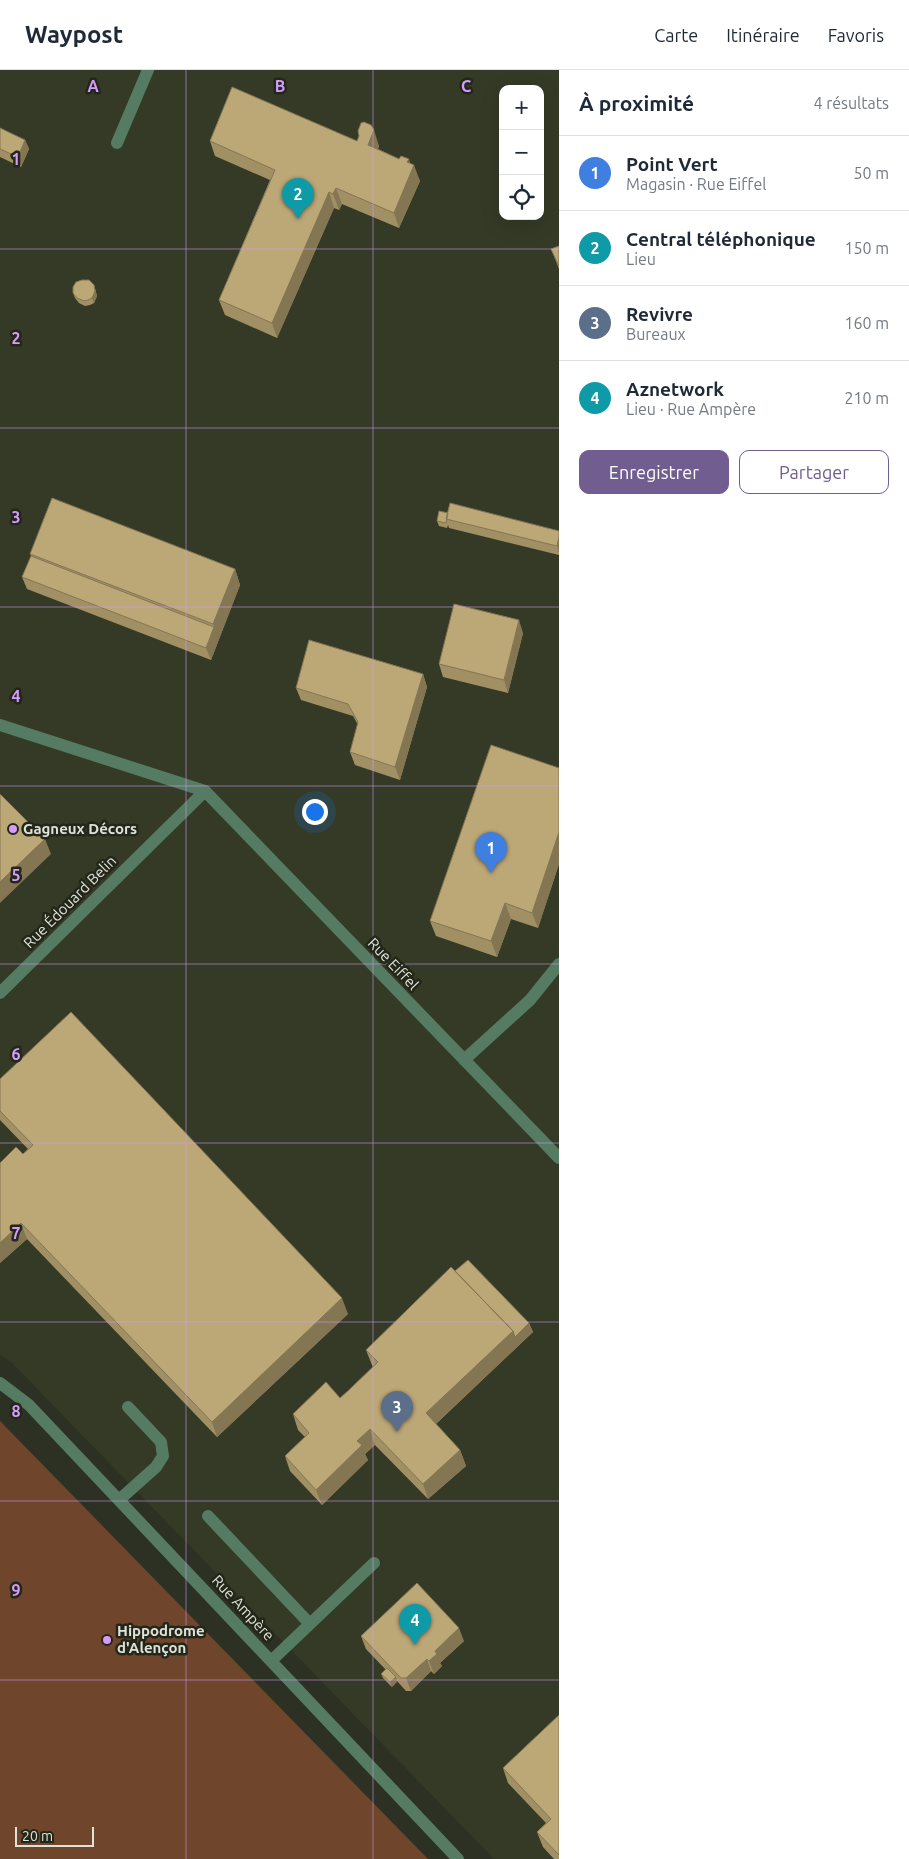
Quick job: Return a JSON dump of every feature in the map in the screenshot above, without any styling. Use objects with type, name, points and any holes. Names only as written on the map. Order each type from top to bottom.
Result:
[{"type":"street","points":[[117,143],[148,70]]},
{"type":"street","points":[[0,724],[205,791]]},
{"type":"street","name":"Rue Édouard Belin","points":[[0,993],[205,791]]},
{"type":"street","name":"Rue Eiffel","points":[[205,791],[559,1158]]},
{"type":"street","points":[[464,1060],[530,1000],[559,964]]},
{"type":"street","name":"Rue Ampère","points":[[0,1383],[29,1405],[458,1859]]},
{"type":"street","points":[[119,1500],[156,1467],[163,1456],[161,1442],[128,1406]]},
{"type":"street","points":[[208,1516],[310,1624]]},
{"type":"street","points":[[271,1661],[374,1563]]},
{"type":"shaded area","points":[[0,70],[559,70],[559,1859],[494,1859],[13,1364],[0,1354]]},
{"type":"shaded area","name":"Hippodrome d'Alençon","points":[[0,1421],[428,1859],[0,1859]]},
{"type":"building","points":[[232,87],[357,141],[361,123],[364,122],[371,125],[374,130],[368,145],[399,159],[401,156],[409,159],[407,162],[414,165],[394,213],[336,188],[333,194],[329,192],[272,323],[219,300],[275,170],[210,141]]},
{"type":"building","points":[[0,128],[25,140],[18,157],[0,149]]},
{"type":"building","points":[[559,246],[559,266],[551,249]]},
{"type":"building","points":[[89,280],[94,285],[95,291],[92,298],[84,301],[77,298],[73,293],[73,287],[76,282]]},
{"type":"building","points":[[52,498],[235,569],[213,624],[30,554]]},
{"type":"building","points":[[450,503],[559,531],[557,546],[446,519]]},
{"type":"building","points":[[439,511],[448,513],[446,523],[437,521]]},
{"type":"building","points":[[31,556],[214,627],[206,648],[22,577]]},
{"type":"building","points":[[454,604],[519,620],[504,680],[439,664]]},
{"type":"building","points":[[309,640],[423,674],[395,767],[350,752],[358,722],[348,704],[296,688]]},
{"type":"building","points":[[491,745],[559,768],[559,832],[532,913],[505,903],[491,941],[430,921]]},
{"type":"building","name":"Gagneux Décors","points":[[0,794],[45,839],[0,882]]},
{"type":"building","points":[[71,1012],[342,1298],[212,1422],[21,1223],[0,1243],[0,1163],[16,1147],[23,1154],[33,1145],[0,1111],[0,1079]]},
{"type":"building","points":[[468,1260],[529,1323],[515,1337],[513,1331],[455,1271]]},
{"type":"building","points":[[451,1267],[513,1331],[426,1413],[460,1450],[423,1484],[370,1429],[357,1441],[362,1445],[316,1490],[285,1456],[309,1433],[293,1414],[326,1382],[340,1398],[348,1391],[378,1362],[366,1350]]},
{"type":"building","points":[[417,1583],[459,1628],[435,1651],[437,1654],[429,1661],[427,1659],[406,1678],[401,1678],[361,1636]]},
{"type":"building","points":[[387,1668],[396,1677],[390,1682],[381,1674]]},
{"type":"building","points":[[559,1715],[559,1855],[537,1832],[551,1819],[503,1768]]},
{"type":"place","name":"Central téléphonique","points":[[298,219]]},
{"type":"place","name":"Gagneux Décors","points":[[13,829]]},
{"type":"place","name":"Point Vert","points":[[491,873]]},
{"type":"place","name":"Revivre","points":[[397,1432]]},
{"type":"place","name":"Hippodrome d'Alençon","points":[[107,1640]]},
{"type":"place","name":"Aznetwork","points":[[415,1645]]}]
